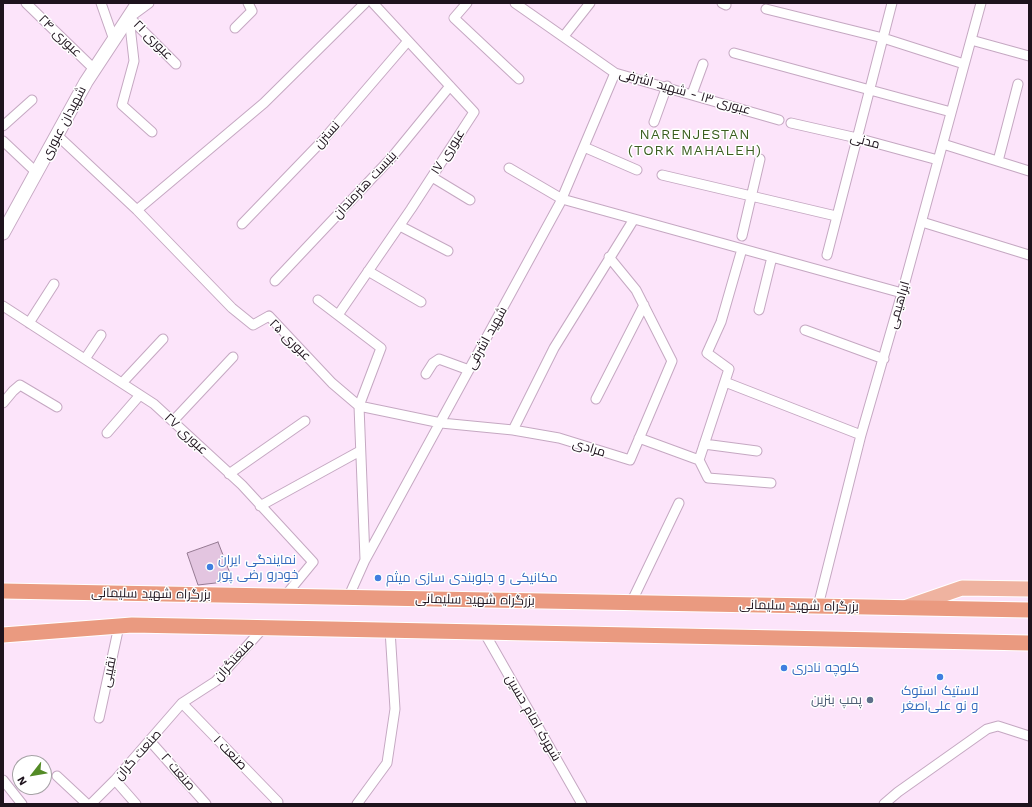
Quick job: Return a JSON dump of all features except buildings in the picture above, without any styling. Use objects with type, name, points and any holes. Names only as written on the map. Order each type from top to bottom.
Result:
[{"type":"highway","name":"بزرگراه شهید سلیمانی","points":[[3,591],[1029,610]]},
{"type":"highway","points":[[3,635],[126,625],[1029,643]]},
{"type":"highway","points":[[3,627],[28,633]]},
{"type":"main road","name":"شهیدان عبوری","points":[[3,233],[94,69],[138,3]]},
{"type":"main road","points":[[905,608],[962,588],[1029,589]]},
{"type":"street","name":"عبوری ۲۴","points":[[26,3],[94,69]]},
{"type":"street","points":[[101,3],[114,40]]},
{"type":"street","name":"شهیدان عبوری","points":[[130,17],[149,3]]},
{"type":"street","points":[[235,28],[252,11],[248,3]]},
{"type":"street","points":[[137,210],[264,103],[365,3]]},
{"type":"street","name":"عبوری ۱۷","points":[[338,315],[400,226],[474,112],[373,3]]},
{"type":"street","points":[[467,3],[454,18],[519,79]]},
{"type":"street","name":"عبوری ۱۳ - شهید اشرفی","points":[[515,3],[615,73],[667,86],[779,120]]},
{"type":"street","points":[[564,36],[590,3]]},
{"type":"street","points":[[827,255],[892,3]]},
{"type":"street","name":"ابراهیمی","points":[[818,606],[861,435],[922,222],[971,40],[979,3]]},
{"type":"street","points":[[766,9],[883,38],[964,64]]},
{"type":"street","points":[[130,17],[134,61],[122,105],[152,132]]},
{"type":"street","name":"عبوری ۲۱","points":[[130,17],[176,64]]},
{"type":"street","points":[[971,40],[1029,56]]},
{"type":"street","name":"نسترن","points":[[242,224],[323,140],[408,41]]},
{"type":"street","points":[[734,52],[952,112]]},
{"type":"street","points":[[692,94],[703,64]]},
{"type":"street","name":"شهید اشرفی","points":[[348,598],[365,560],[562,199],[615,73]]},
{"type":"street","points":[[998,162],[1018,84]]},
{"type":"street","name":"بنبست هنرمندان","points":[[275,281],[392,157],[450,86]]},
{"type":"street","points":[[654,122],[667,86]]},
{"type":"street","points":[[3,126],[32,100]]},
{"type":"street","name":"مدنی","points":[[791,123],[857,138],[938,160]]},
{"type":"street","name":"عبوری ۲۵","points":[[58,136],[137,210],[232,308],[253,325],[269,316],[332,383],[358,406]]},
{"type":"street","points":[[3,141],[37,173]]},
{"type":"street","points":[[943,144],[1029,171]]},
{"type":"street","points":[[584,147],[637,170]]},
{"type":"street","points":[[742,236],[760,159]]},
{"type":"street","points":[[509,168],[562,199],[902,293]]},
{"type":"street","points":[[662,175],[750,197],[836,216]]},
{"type":"street","points":[[432,177],[470,200]]},
{"type":"street","points":[[513,430],[554,348],[609,257],[634,219]]},
{"type":"street","points":[[922,222],[1029,256]]},
{"type":"street","points":[[400,226],[448,250]]},
{"type":"street","points":[[742,249],[721,322],[707,353],[729,369],[700,460],[708,478],[771,483]]},
{"type":"street","points":[[596,399],[644,305],[636,290],[609,257]]},
{"type":"street","points":[[759,310],[772,257]]},
{"type":"street","points":[[368,271],[421,302]]},
{"type":"street","points":[[29,323],[54,284]]},
{"type":"street","points":[[318,300],[381,348],[358,406],[365,560]]},
{"type":"street","name":"مرادی","points":[[358,406],[441,423],[513,430],[558,438],[630,460],[672,361],[644,305]]},
{"type":"street","name":"عبوری ۲۷","points":[[3,306],[154,404],[230,474],[313,562],[285,596]]},
{"type":"street","points":[[806,330],[884,358]]},
{"type":"street","points":[[86,360],[101,335]]},
{"type":"street","points":[[122,383],[163,339]]},
{"type":"street","points":[[172,421],[233,358]]},
{"type":"street","points":[[426,374],[433,362],[439,359],[469,370]]},
{"type":"street","points":[[725,382],[861,435]]},
{"type":"street","points":[[3,403],[20,385],[57,408]]},
{"type":"street","points":[[107,433],[140,395]]},
{"type":"street","points":[[230,474],[305,421]]},
{"type":"street","points":[[639,438],[700,460]]},
{"type":"street","points":[[704,444],[757,451]]},
{"type":"street","points":[[260,506],[360,451]]},
{"type":"street","points":[[631,603],[679,503]]},
{"type":"street","name":"نقیبی","points":[[99,718],[126,625]]},
{"type":"street","name":"صنعتگران","points":[[182,703],[216,681],[264,627]]},
{"type":"street","points":[[357,804],[387,763],[395,709],[390,630]]},
{"type":"street","name":"شهرک امام حسین","points":[[484,632],[582,804]]},
{"type":"street","name":"صنعت گران","points":[[91,804],[115,780],[182,703]]},
{"type":"street","name":"صنعت ۱","points":[[182,703],[277,803]]},
{"type":"street","points":[[884,804],[987,729],[998,726],[1029,736]]},
{"type":"street","name":"صنعت ۲","points":[[150,741],[206,804]]},
{"type":"street","points":[[57,776],[87,804]]},
{"type":"street","points":[[3,780],[22,804]]},
{"type":"street","points":[[115,780],[136,804]]},
{"type":"place","name":"نمایندگی ایران خودرو رضی پور","points":[[210,567]]},
{"type":"place","name":"مکانیکی و جلوبندی سازی میثم","points":[[378,578]]},
{"type":"place","name":"کلوچه نادری","points":[[784,668]]},
{"type":"place","name":"لاستیک استوک و نو علی‌اصغر","points":[[940,677]]},
{"type":"place","name":"پمپ بنزین","points":[[870,700]]},
{"type":"district","name":"NARENJESTAN (TORK MAHALEH)","points":[[695,144]]}]
